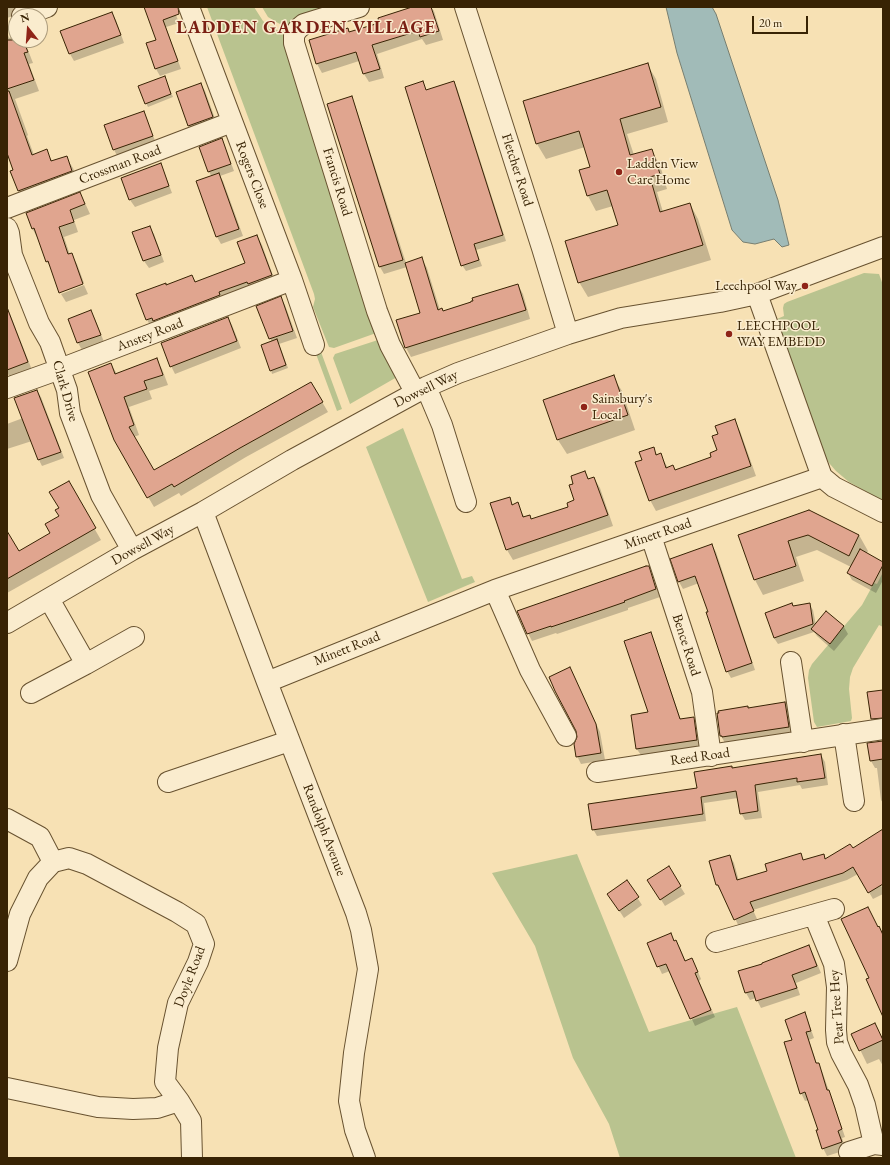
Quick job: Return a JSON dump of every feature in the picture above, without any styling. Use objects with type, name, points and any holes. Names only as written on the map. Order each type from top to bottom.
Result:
[{"type":"street","name":"Rogers Close","points":[[188,7],[292,280],[314,344]]},
{"type":"street","name":"Francis Road","points":[[359,7],[304,24],[296,32],[294,43],[377,311],[390,345],[442,425],[466,502]]},
{"type":"street","name":"Fletcher Road","points":[[465,7],[568,334]]},
{"type":"street","name":"Crossman Road","points":[[7,208],[232,122]]},
{"type":"street","name":"Clark Drive","points":[[7,228],[12,255],[39,323],[50,342],[67,390],[70,413],[101,495],[132,550]]},
{"type":"street","name":"Dowsell Way","points":[[7,623],[132,550],[203,512],[292,460],[420,390],[458,373],[568,334],[622,318],[720,302],[757,294],[882,252]]},
{"type":"street","name":"Anstey Road","points":[[7,388],[292,280]]},
{"type":"street","points":[[757,294],[822,477],[834,488],[883,512]]},
{"type":"street","name":"Minett Road","points":[[267,682],[495,590],[822,477]]},
{"type":"street","name":"Randolph Avenue","points":[[203,512],[356,913],[361,930],[368,969],[354,1053],[349,1101],[355,1130],[365,1158]]},
{"type":"street","name":"Bence Road","points":[[651,536],[702,692],[711,756]]},
{"type":"street","points":[[495,590],[530,670],[566,736]]},
{"type":"street","points":[[49,599],[86,664]]},
{"type":"street","points":[[31,693],[134,637]]},
{"type":"street","points":[[792,662],[803,742]]},
{"type":"street","name":"Reed Road","points":[[597,772],[883,729]]},
{"type":"street","points":[[844,734],[854,801]]},
{"type":"street","points":[[168,782],[290,741]]},
{"type":"street","points":[[7,819],[40,837],[53,862],[38,878],[20,914],[7,962]]},
{"type":"street","name":"Doyle Road","points":[[53,862],[69,858],[87,864],[196,924],[204,944],[198,962],[178,1003],[168,1048],[164,1082],[179,1101],[191,1122],[192,1158]]},
{"type":"street","points":[[716,942],[834,909]]},
{"type":"street","name":"Pear Tree Hey","points":[[814,914],[834,964],[838,987],[836,1030],[837,1042],[841,1053],[858,1084],[878,1144],[849,1152]]},
{"type":"street","points":[[7,1088],[98,1107],[133,1109],[157,1108],[179,1101]]},
{"type":"green space","points":[[207,7],[254,7],[263,21],[272,28],[289,35],[379,332],[334,348],[329,347],[313,307],[315,299],[314,294]]},
{"type":"green space","points":[[262,7],[326,7],[291,29],[268,17]]},
{"type":"green space","points":[[864,273],[879,274],[883,285],[883,501],[849,482],[829,463],[824,454],[777,319],[784,316],[783,308],[784,304],[787,302]]},
{"type":"green space","points":[[381,339],[397,377],[350,404],[333,358],[335,354]]},
{"type":"green space","points":[[321,352],[342,409],[337,411],[316,354]]},
{"type":"green space","points":[[403,428],[462,579],[472,576],[475,582],[428,602],[366,447]]},
{"type":"green space","points":[[883,572],[883,627],[879,625],[853,668],[850,677],[849,689],[851,721],[817,727],[814,722],[808,678],[809,670],[812,664],[862,605],[874,583],[877,584]]},
{"type":"green space","points":[[577,854],[649,1032],[737,1007],[796,1158],[620,1158],[609,1124],[573,1058],[535,946],[492,873]]},
{"type":"water","points":[[666,7],[712,7],[716,14],[778,200],[789,245],[782,247],[774,239],[755,244],[743,242],[732,230],[677,53]]},
{"type":"building","points":[[144,7],[178,7],[179,14],[163,20],[178,61],[155,69],[146,43],[156,40]]},
{"type":"building","points":[[412,7],[431,7],[439,31],[420,37],[418,31],[372,45],[380,69],[363,74],[356,52],[316,64],[309,40],[348,28],[349,32],[379,23],[378,18]]},
{"type":"building","points":[[112,12],[121,35],[69,54],[60,31]]},
{"type":"building","points":[[8,40],[8,48],[26,48],[28,52],[24,53],[34,80],[7,89]]},
{"type":"building","name":"Ladden View Care Home","points":[[648,63],[661,107],[620,119],[630,155],[652,149],[660,174],[650,177],[660,212],[690,203],[703,245],[578,283],[565,241],[618,225],[607,190],[587,196],[579,170],[590,167],[579,131],[536,144],[523,101]]},
{"type":"building","points":[[165,76],[171,94],[145,104],[138,86]]},
{"type":"building","points":[[423,81],[426,90],[454,81],[503,235],[474,244],[479,260],[461,266],[405,87]]},
{"type":"building","points":[[201,83],[213,117],[188,126],[176,92]]},
{"type":"building","points":[[7,91],[9,91],[32,155],[47,149],[51,161],[67,156],[72,171],[18,191],[10,171],[13,170],[7,153]]},
{"type":"building","points":[[352,96],[403,260],[379,267],[327,104]]},
{"type":"building","points":[[144,111],[153,136],[113,150],[104,125]]},
{"type":"building","points":[[222,138],[231,164],[208,172],[199,147]]},
{"type":"building","points":[[161,163],[169,186],[129,200],[121,178]]},
{"type":"building","points":[[219,173],[239,229],[216,237],[196,181]]},
{"type":"building","points":[[80,192],[85,204],[70,210],[74,222],[59,227],[68,254],[72,253],[83,284],[59,293],[48,261],[46,262],[34,228],[32,229],[26,213]]},
{"type":"building","points":[[150,226],[161,255],[143,261],[132,232]]},
{"type":"building","points":[[257,235],[272,275],[248,284],[247,282],[219,292],[220,295],[153,321],[152,318],[146,320],[136,294],[192,275],[195,282],[245,263],[237,242]]},
{"type":"building","points":[[422,257],[438,310],[442,308],[443,311],[471,302],[473,301],[472,298],[518,284],[526,310],[405,348],[396,320],[420,313],[405,263]]},
{"type":"building","points":[[281,296],[293,331],[269,339],[256,306]]},
{"type":"building","points":[[8,310],[28,362],[7,370],[7,311]]},
{"type":"building","points":[[91,310],[101,335],[77,343],[68,319]]},
{"type":"building","points":[[228,317],[237,341],[170,367],[161,343]]},
{"type":"building","points":[[277,339],[286,365],[270,371],[261,345]]},
{"type":"building","points":[[157,358],[163,375],[144,381],[147,389],[124,397],[134,425],[129,427],[154,470],[311,382],[323,402],[174,487],[172,484],[147,498],[114,440],[88,372],[111,363],[115,374]]},
{"type":"building","points":[[614,375],[628,415],[557,440],[543,400]]},
{"type":"building","points":[[37,390],[61,452],[38,460],[14,398]]},
{"type":"building","points":[[735,419],[751,466],[649,501],[635,462],[642,460],[639,452],[654,447],[656,455],[661,453],[666,468],[673,465],[675,470],[711,457],[710,453],[717,450],[712,436],[718,434],[715,426]]},
{"type":"building","points":[[585,471],[588,479],[594,477],[608,515],[506,550],[490,503],[510,497],[512,505],[518,502],[523,517],[530,515],[531,519],[568,507],[567,503],[574,500],[569,485],[573,484],[571,476]]},
{"type":"building","points":[[69,481],[96,528],[7,579],[7,531],[19,551],[50,533],[45,524],[59,516],[55,510],[59,508],[49,492]]},
{"type":"building","points":[[809,510],[859,535],[849,556],[808,535],[788,541],[796,566],[754,580],[738,535]]},
{"type":"building","points":[[712,544],[752,663],[726,672],[706,612],[708,612],[695,576],[678,582],[670,559]]},
{"type":"building","points":[[860,549],[883,562],[883,565],[872,586],[847,573]]},
{"type":"building","points":[[649,566],[656,589],[624,601],[625,602],[527,634],[517,611]]},
{"type":"building","points":[[792,603],[793,606],[810,603],[813,624],[774,638],[765,613]]},
{"type":"building","points":[[826,611],[844,626],[830,644],[811,629]]},
{"type":"building","points":[[651,632],[680,719],[694,717],[697,740],[636,749],[631,715],[648,712],[624,641]]},
{"type":"building","points":[[570,667],[596,724],[601,753],[576,757],[574,744],[577,737],[576,731],[549,677]]},
{"type":"building","points":[[883,690],[883,718],[871,719],[867,692]]},
{"type":"building","points":[[785,702],[789,727],[722,737],[720,736],[718,711]]},
{"type":"building","points":[[883,741],[883,759],[870,761],[867,743]]},
{"type":"building","points":[[821,754],[825,778],[797,782],[797,778],[755,785],[758,811],[740,814],[736,791],[701,797],[703,814],[592,830],[588,804],[697,788],[694,772],[732,766],[732,768]]},
{"type":"building","points":[[883,829],[883,884],[868,893],[853,867],[843,873],[750,902],[754,911],[734,920],[718,885],[716,885],[709,861],[730,855],[737,880],[767,871],[765,864],[801,853],[803,860],[824,854],[825,859],[850,844],[853,848]]},
{"type":"building","points":[[669,866],[681,886],[660,900],[647,880]]},
{"type":"building","points":[[627,880],[639,897],[619,911],[607,894]]},
{"type":"building","points":[[868,907],[883,935],[883,1017],[866,979],[869,978],[841,919]]},
{"type":"building","points":[[671,933],[674,941],[676,940],[685,961],[692,958],[698,972],[695,973],[711,1010],[690,1019],[666,964],[657,967],[647,943]]},
{"type":"building","points":[[809,945],[817,966],[792,975],[797,988],[756,1001],[753,991],[745,993],[738,971],[762,964]]},
{"type":"building","points":[[805,1012],[811,1031],[806,1032],[816,1063],[819,1063],[827,1090],[829,1090],[842,1129],[838,1131],[842,1142],[822,1149],[816,1130],[818,1130],[805,1092],[800,1094],[784,1042],[792,1040],[785,1020]]},
{"type":"building","points":[[875,1023],[883,1040],[859,1051],[851,1034]]},
{"type":"place","name":"Ladden View Care Home","points":[[619,172]]},
{"type":"place","name":"Leechpool Way","points":[[805,286]]},
{"type":"place","name":"LEECHPOOL WAY EMBEDD","points":[[729,334]]},
{"type":"place","name":"Sainsbury's Local","points":[[584,407]]},
{"type":"district","name":"LADDEN GARDEN VILLAGE","points":[[306,28]]}]
